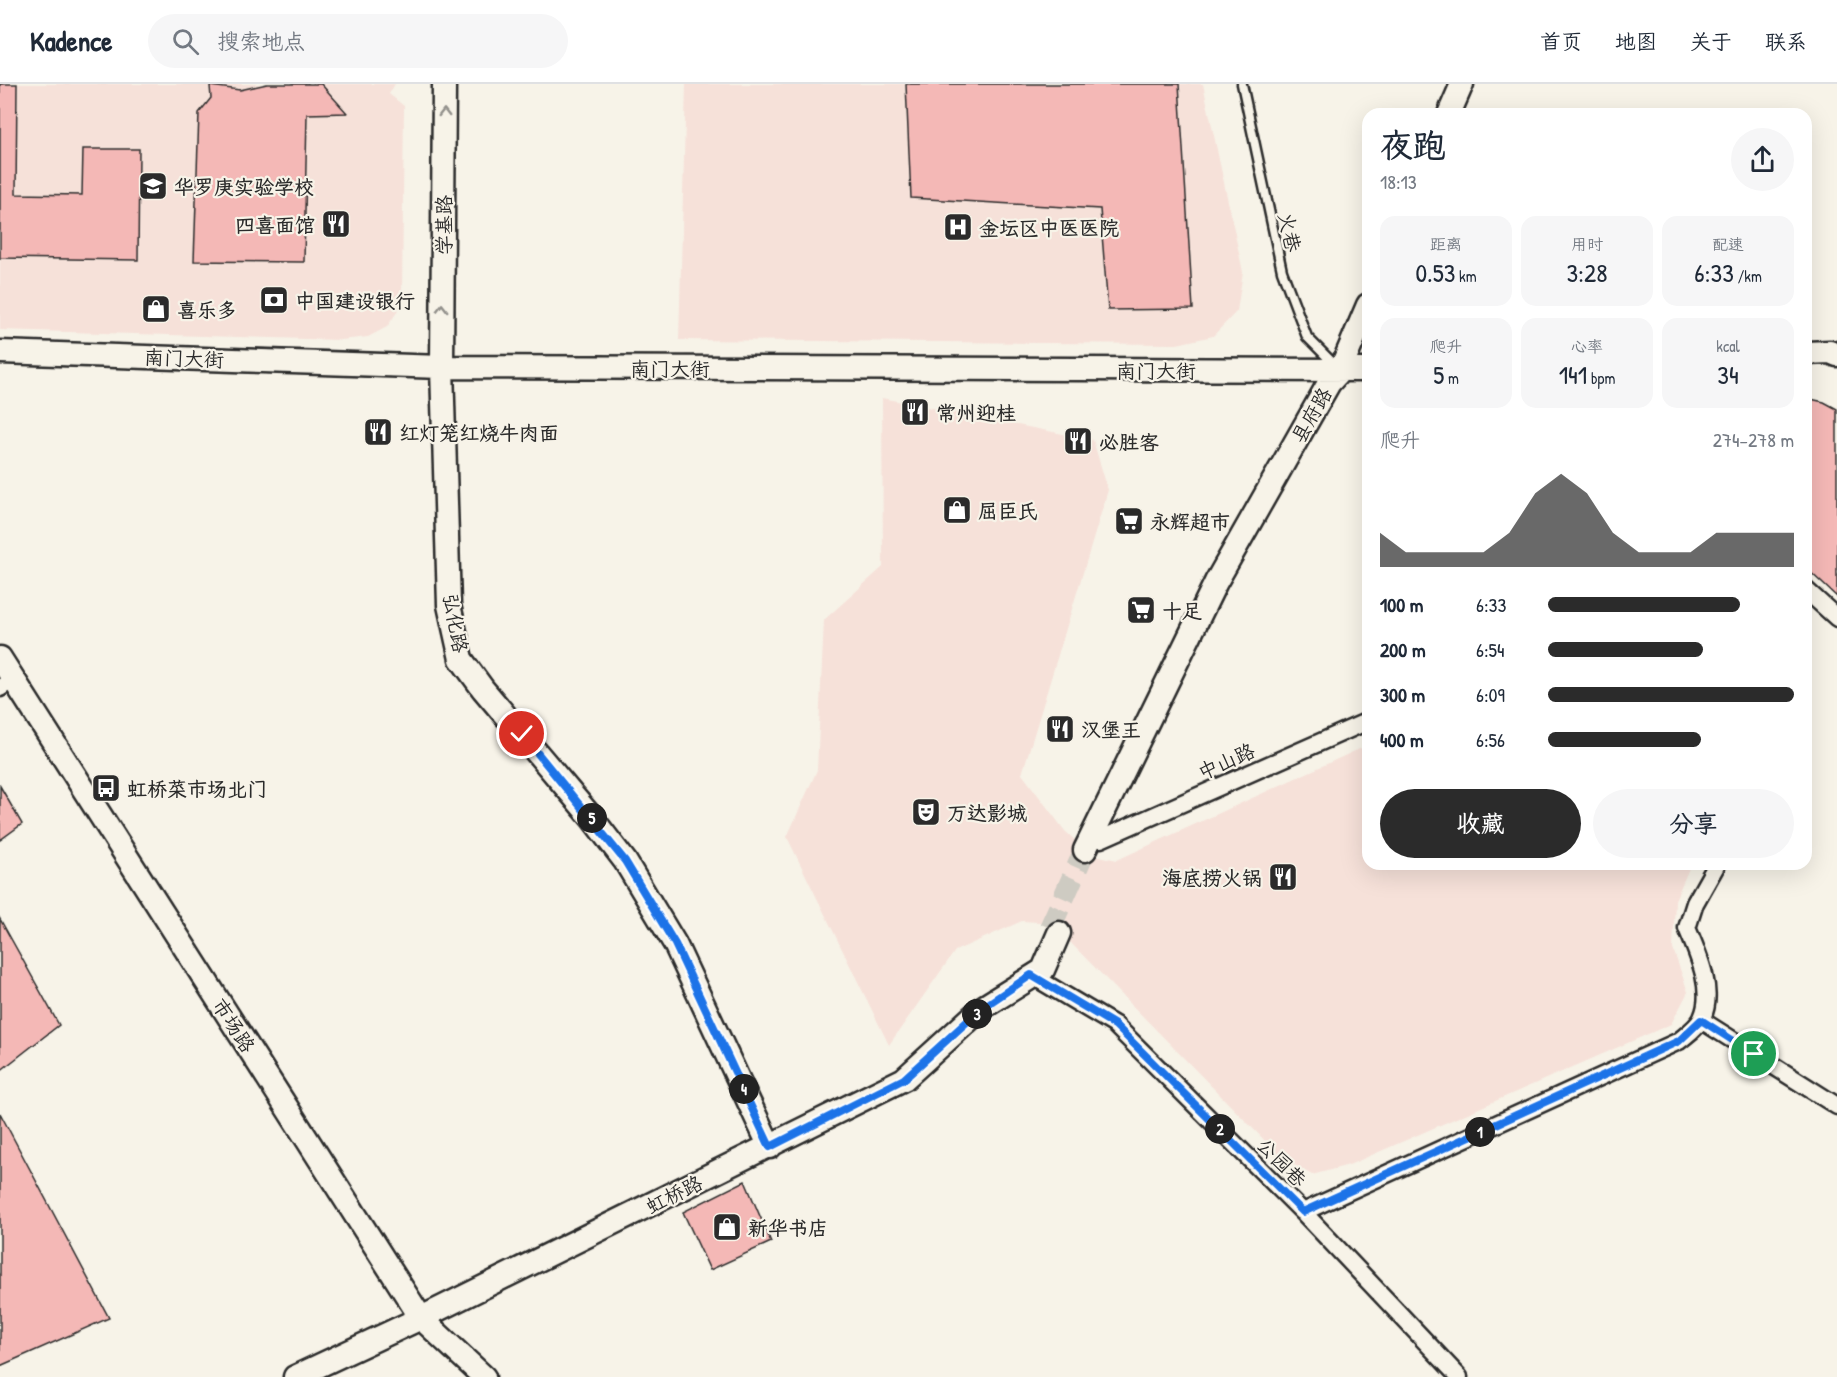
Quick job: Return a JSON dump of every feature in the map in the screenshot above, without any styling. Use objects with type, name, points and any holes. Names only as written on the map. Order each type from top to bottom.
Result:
[{"type":"street","name":"学基路","points":[[442,367],[444,84]]},
{"type":"street","points":[[1452,108],[1462,84]]},
{"type":"street","name":"县府路","points":[[1093,848],[1216,582],[1329,382],[1340,371],[1362,319]]},
{"type":"street","name":"南门大街","points":[[0,352],[442,367],[1362,370]]},
{"type":"street","points":[[1812,353],[1830,352],[1837,355]]},
{"type":"street","name":"弘化路","points":[[442,367],[449,605],[461,659],[483,689],[592,818],[625,861],[675,944],[770,1147]]},
{"type":"street","points":[[1812,595],[1837,618]]},
{"type":"street","name":"市场路","points":[[0,658],[7,684],[421,1318],[484,1377]]},
{"type":"street","name":"中山路","points":[[1093,848],[1362,724]]},
{"type":"street","points":[[1303,1212],[1679,1041],[1701,1020],[1708,1000],[1700,958],[1687,928],[1695,903],[1714,870]]},
{"type":"street","points":[[1031,975],[1033,962],[1054,930]]},
{"type":"street","name":"虹桥路","points":[[294,1377],[421,1318],[904,1079],[982,1008],[1031,975]]},
{"type":"street","name":"公园巷","points":[[1031,975],[1115,1025],[1303,1212],[1459,1377]]},
{"type":"street","points":[[1701,1020],[1837,1106]]},
{"type":"lane","name":"火巷","points":[[1242,84],[1282,271],[1307,338],[1340,371]]},
{"type":"shaded area","points":[[0,84],[395,84],[389,94],[404,106],[402,298],[397,312],[387,327],[368,337],[341,340],[0,330]]},
{"type":"shaded area","name":"金坛区中医医院","points":[[686,84],[1203,84],[1243,272],[1237,311],[1213,336],[1177,344],[679,340]]},
{"type":"shaded area","points":[[882,398],[1093,440],[1108,490],[1022,774],[1065,831],[1090,854],[1117,860],[1362,748],[1362,870],[1688,870],[1675,900],[1673,949],[1688,992],[1671,1024],[1349,1165],[1312,1175],[1282,1158],[1062,934],[1038,922],[1022,921],[955,951],[889,1045],[787,837],[817,770],[824,620],[883,567]]},
{"type":"building","points":[[0,84],[17,84],[16,194],[82,195],[83,149],[139,149],[138,260],[0,258]]},
{"type":"building","points":[[267,84],[321,84],[347,113],[307,114],[304,262],[194,261],[199,113],[211,98],[210,86],[240,90]]},
{"type":"building","points":[[906,84],[1179,84],[1193,309],[1108,310],[1100,209],[911,198]]},
{"type":"building","points":[[1812,399],[1824,402],[1837,409],[1837,597],[1812,574]]},
{"type":"building","points":[[0,786],[22,824],[0,840]]},
{"type":"building","points":[[0,919],[59,1025],[0,1071]]},
{"type":"building","points":[[0,1113],[109,1318],[0,1366]]},
{"type":"building","name":"新华书店","points":[[745,1181],[771,1242],[710,1270],[683,1212]]},
{"type":"tunnel","points":[[1050,928],[1085,850]]},
{"type":"place","name":"华罗庚实验学校","points":[[153,186]]},
{"type":"place","name":"四喜面馆","points":[[336,224]]},
{"type":"place","name":"金坛区中医医院","points":[[958,227]]},
{"type":"place","name":"中国建设银行","points":[[274,300]]},
{"type":"place","name":"喜乐多","points":[[156,309]]},
{"type":"place","name":"常州迎桂","points":[[915,412]]},
{"type":"place","name":"红灯笼红烧牛肉面","points":[[378,432]]},
{"type":"place","name":"必胜客","points":[[1078,441]]},
{"type":"place","name":"屈臣氏","points":[[957,510]]},
{"type":"place","name":"永辉超市","points":[[1129,521]]},
{"type":"place","name":"十足","points":[[1141,610]]},
{"type":"place","name":"汉堡王","points":[[1060,729]]},
{"type":"place","name":"虹桥菜市场北门","points":[[106,788]]},
{"type":"place","name":"万达影城","points":[[926,812]]},
{"type":"place","name":"海底捞火锅","points":[[1283,877]]},
{"type":"place","name":"新华书店","points":[[727,1227]]},
{"type":"route","points":[[522,734],[625,861],[675,944],[770,1147],[904,1079],[982,1008],[1031,975],[1115,1025],[1303,1212],[1679,1041],[1701,1020],[1754,1054]]}]
